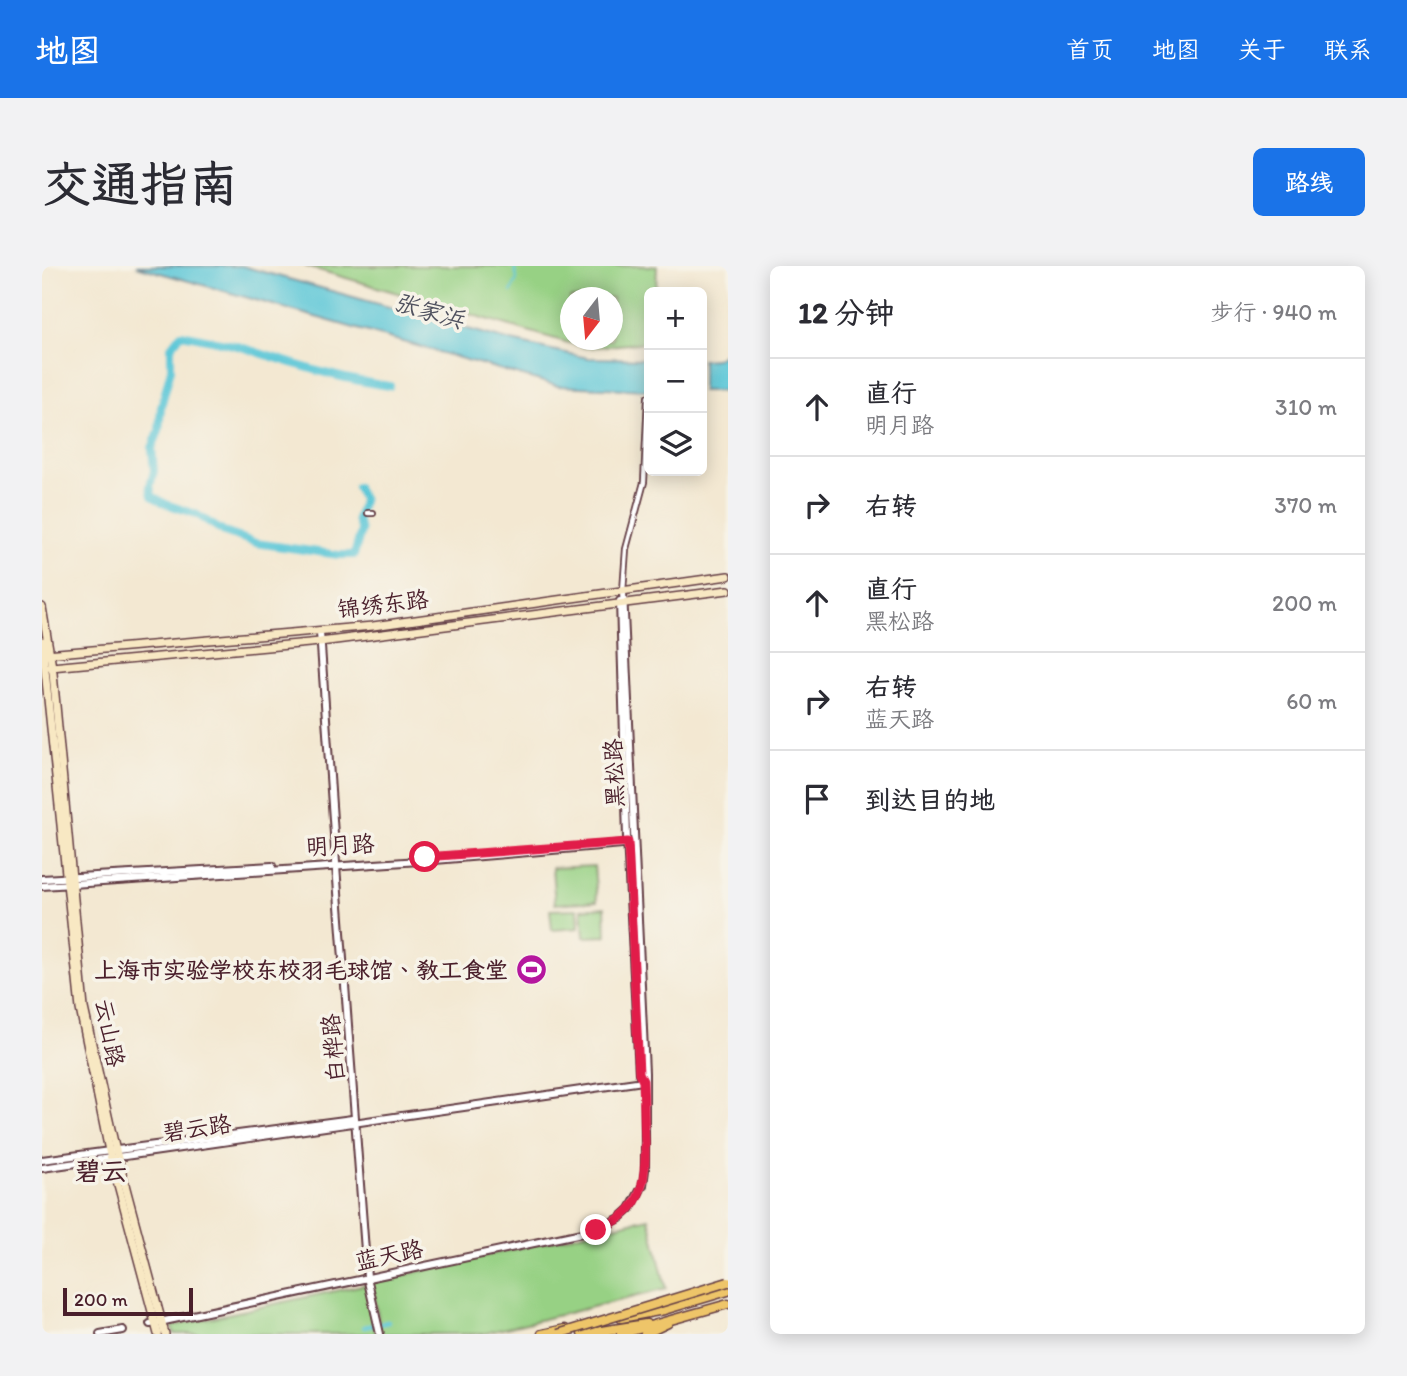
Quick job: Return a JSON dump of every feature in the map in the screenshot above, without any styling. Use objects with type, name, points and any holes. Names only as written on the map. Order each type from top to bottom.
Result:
[{"type":"main road","name":"锦绣东路","points":[[46,654],[320,632],[623,587],[728,576]]},
{"type":"main road","name":"锦绣东路","points":[[47,668],[320,642],[728,590]]},
{"type":"main road","name":"云山路","points":[[42,607],[84,1008],[113,1154],[159,1334]]},
{"type":"main road","name":"云山路","points":[[42,641],[46,654]]},
{"type":"main road","points":[[621,1318],[657,1303],[728,1281]]},
{"type":"main road","points":[[558,1334],[728,1281]]},
{"type":"main road","points":[[542,1334],[689,1304],[728,1291]]},
{"type":"main road","points":[[621,1334],[728,1304]]},
{"type":"main road","points":[[582,1334],[677,1319]]},
{"type":"main road","points":[[645,1334],[677,1319]]},
{"type":"main road","name":"云山路","points":[[156,1323],[165,1334]]},
{"type":"street","points":[[643,1081],[645,1073],[630,844],[622,604],[626,549],[644,482],[647,413]]},
{"type":"street","name":"白桦路","points":[[320,632],[367,1277],[380,1334]]},
{"type":"street","name":"明月路","points":[[42,879],[69,880],[630,844]]},
{"type":"street","name":"明月路","points":[[42,886],[69,880]]},
{"type":"street","name":"碧云路","points":[[42,1168],[113,1154],[352,1119],[356,1122],[643,1081]]},
{"type":"street","name":"蓝天路","points":[[156,1323],[596,1230],[620,1218],[630,1209],[643,1185],[643,1081]]},
{"type":"street","name":"碧云路","points":[[42,1160],[113,1154]]},
{"type":"street","points":[[100,1334],[123,1330]]},
{"type":"green space","points":[[305,266],[657,266],[656,287],[644,287],[644,342],[623,344],[623,287],[560,287],[560,340]]},
{"type":"green space","points":[[594,866],[597,901],[555,904],[552,868]]},
{"type":"green space","points":[[605,907],[606,936],[584,937],[582,909]]},
{"type":"green space","points":[[578,909],[579,928],[552,930],[550,910]]},
{"type":"green space","points":[[649,1218],[666,1289],[482,1334],[381,1334],[372,1282]]},
{"type":"green space","points":[[367,1284],[376,1334],[174,1334],[172,1326]]},
{"type":"water","points":[[136,266],[242,266],[511,341],[588,358],[644,359],[644,390],[558,386]]},
{"type":"water","points":[[728,351],[728,391],[707,391],[707,360],[715,359]]},
{"type":"waterway","points":[[511,292],[517,279],[514,266]]},
{"type":"waterway","points":[[357,487],[363,501],[357,519],[361,531],[354,555],[256,543],[224,532],[196,514],[166,504],[152,496],[152,448],[159,431],[161,407],[171,369],[171,347],[181,334],[236,346],[334,375],[390,386]]},
{"type":"waterway","points":[[364,1327],[388,1322]]},
{"type":"place","name":"上海市实验学校东校羽毛球馆、教工食堂","points":[[531,970]]},
{"type":"district","name":"碧云","points":[[101,1171]]},
{"type":"route","points":[[425,857],[628,842],[639,1073],[643,1081],[645,1170],[643,1185],[630,1209],[620,1218],[596,1230]]},
{"type":"water label","name":"张家浜","points":[[429,311]]}]
